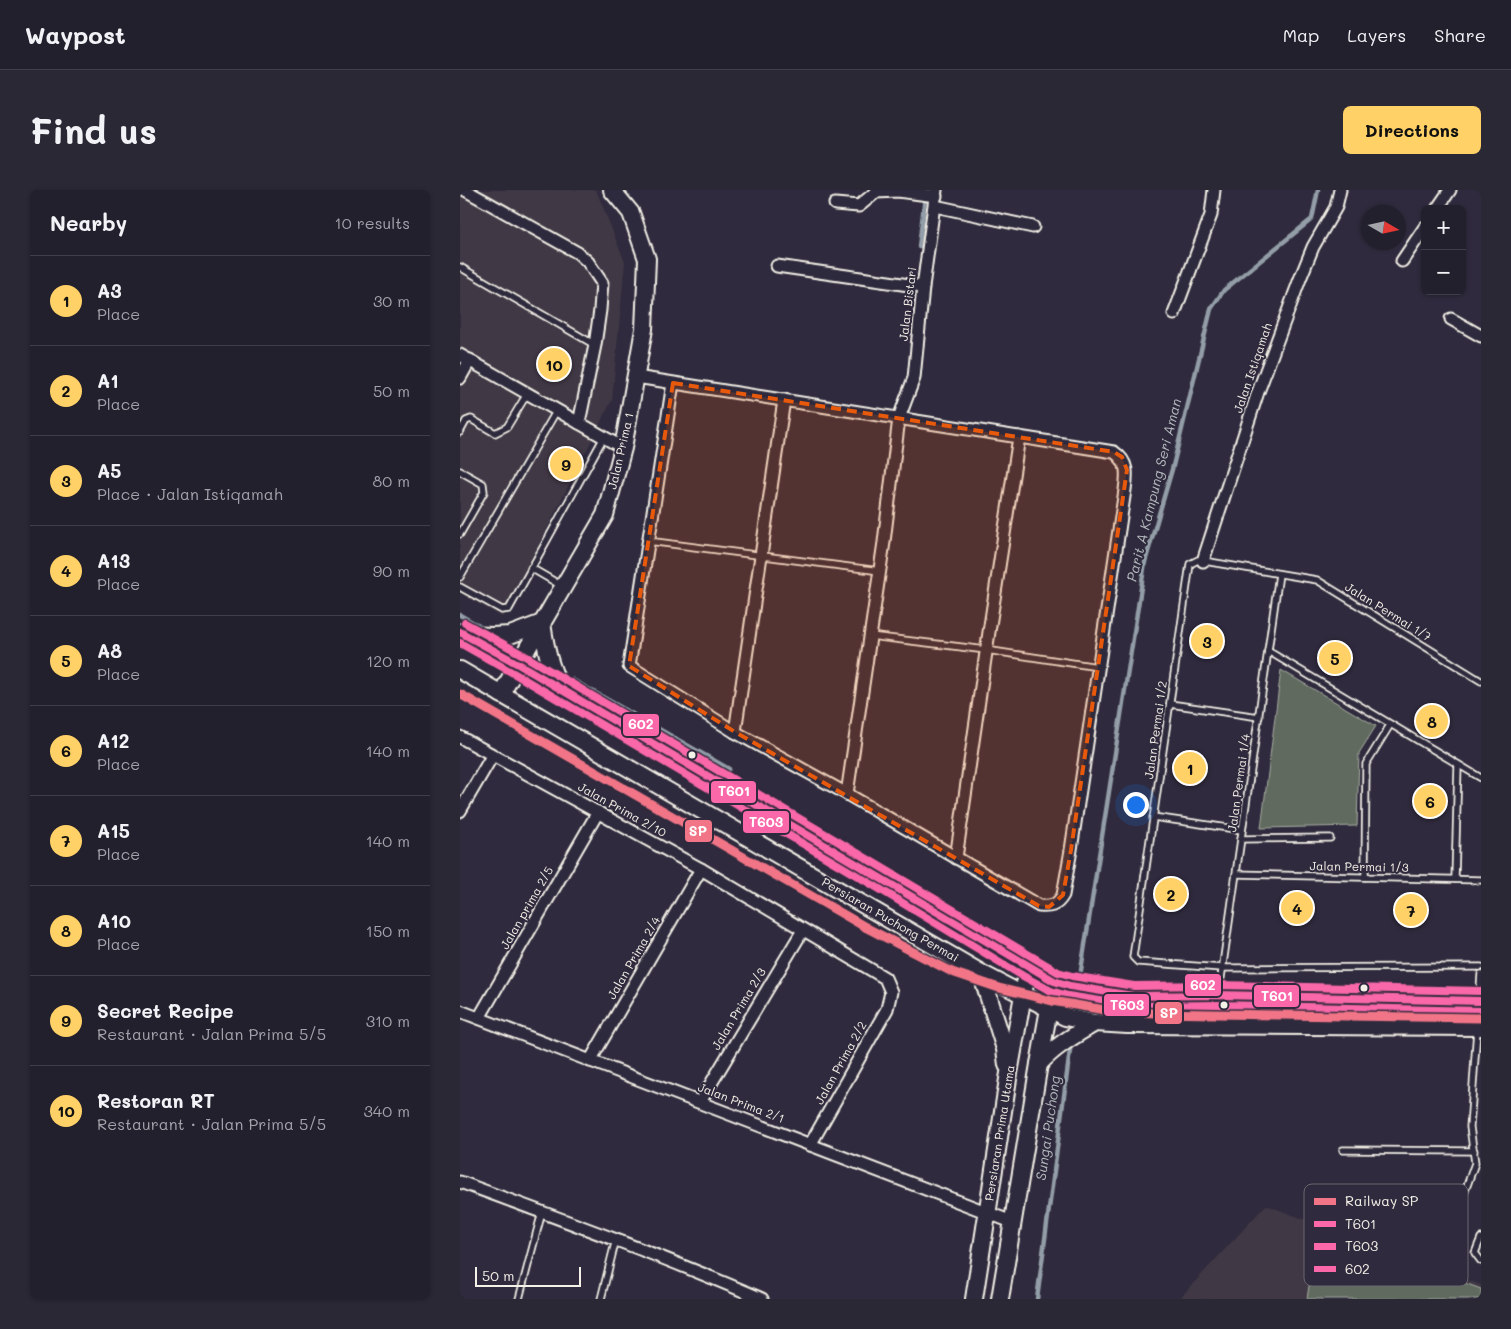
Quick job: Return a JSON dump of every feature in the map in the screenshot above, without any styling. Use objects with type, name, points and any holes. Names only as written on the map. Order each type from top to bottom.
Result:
[{"type":"main road","name":"Jalan Prima 1","points":[[502,694],[605,515],[624,448],[644,329],[647,259],[631,213],[612,190]]},
{"type":"main road","points":[[462,633],[492,636],[510,635],[542,623],[546,652],[551,669],[561,689]]},
{"type":"main road","points":[[462,633],[520,664],[1028,967],[1062,984],[1133,996],[1218,995],[1481,1001]]},
{"type":"main road","name":"Persiaran Puchong Permai","points":[[460,670],[981,973],[1065,1017],[1095,1023],[1127,1025],[1479,1027]]},
{"type":"main road","name":"Persiaran Prima Utama","points":[[974,1299],[1008,1079],[1028,967]]},
{"type":"main road","points":[[981,973],[1005,1049],[1008,1079]]},
{"type":"main road","points":[[1000,1299],[1049,1009],[1062,984]]},
{"type":"main road","points":[[1039,1064],[1057,1047],[1095,1023]]},
{"type":"street","points":[[466,190],[578,253],[588,262],[602,283],[595,345],[579,423]]},
{"type":"street","points":[[835,204],[859,206],[874,191],[898,190],[935,197],[1033,227]]},
{"type":"street","points":[[1174,314],[1211,215],[1214,190]]},
{"type":"street","name":"Jalan Istiqamah","points":[[1203,561],[1258,392],[1300,279],[1313,247],[1336,207],[1340,190]]},
{"type":"street","points":[[1440,205],[1450,190]]},
{"type":"street","name":"Jalan Bistari","points":[[847,794],[880,570],[899,418],[914,378],[923,287],[935,197]]},
{"type":"street","points":[[1402,260],[1421,233]]},
{"type":"street","points":[[778,266],[923,287]]},
{"type":"street","points":[[1451,319],[1481,336]]},
{"type":"street","points":[[460,378],[465,358],[624,448]]},
{"type":"street","points":[[636,377],[1114,452],[1122,457],[1126,470],[1125,490],[1071,850],[1063,895],[1059,902],[1049,907],[1039,906],[847,794],[735,732],[629,666],[673,383]]},
{"type":"street","points":[[735,732],[784,400]]},
{"type":"street","points":[[956,858],[1019,437]]},
{"type":"street","name":"Jalan Prima 2/10","points":[[460,737],[701,869],[885,978],[891,992]]},
{"type":"street","points":[[460,812],[492,756]]},
{"type":"street","name":"Jalan prima 2/5","points":[[479,1018],[598,812]]},
{"type":"street","name":"Jalan Prima 2/4","points":[[590,1061],[701,869]]},
{"type":"street","name":"Jalan Prima 2/3","points":[[700,1102],[803,930]]},
{"type":"street","name":"Jalan Prima 2/2","points":[[810,1145],[887,1009],[891,992]]},
{"type":"street","name":"Jalan Prima 2/1","points":[[460,1011],[1012,1222]]},
{"type":"street","points":[[460,1182],[616,1239],[762,1299]]},
{"type":"lane","points":[[460,268],[595,345]]},
{"type":"lane","points":[[460,432],[466,421],[470,419],[495,433],[507,428],[527,394]]},
{"type":"lane","points":[[460,577],[557,410]]},
{"type":"lane","points":[[460,587],[502,610],[509,609],[604,438]]},
{"type":"lane","points":[[460,471],[483,484],[485,488],[460,534]]},
{"type":"lane","points":[[648,541],[880,570]]},
{"type":"lane","name":"Jalan Permai 1/2","points":[[1203,561],[1198,560],[1190,564],[1133,957],[1138,962],[1222,968]]},
{"type":"lane","points":[[1203,561],[1279,574]]},
{"type":"lane","points":[[531,568],[564,587]]},
{"type":"lane","name":"Jalan Permai 1/4","points":[[1218,995],[1279,574]]},
{"type":"lane","name":"Jalan Permai 1/7","points":[[1279,574],[1317,580],[1481,681]]},
{"type":"lane","points":[[870,636],[986,650],[1098,667]]},
{"type":"lane","points":[[1268,650],[1481,778]]},
{"type":"lane","points":[[1170,704],[1258,717]]},
{"type":"lane","points":[[1365,877],[1366,764],[1390,725]]},
{"type":"lane","points":[[1455,879],[1458,765]]},
{"type":"lane","points":[[1154,817],[1242,830]]},
{"type":"lane","points":[[1241,839],[1330,838]]},
{"type":"lane","name":"Jalan Permai 1/3","points":[[1236,874],[1481,880]]},
{"type":"lane","points":[[1222,968],[1481,967]]},
{"type":"lane","points":[[1468,1188],[1478,1162],[1470,1127],[1481,1001],[1481,974]]},
{"type":"lane","points":[[1342,1150],[1474,1151]]},
{"type":"lane","points":[[519,1299],[542,1212]]},
{"type":"lane","points":[[1481,1238],[1475,1253],[1481,1261]]},
{"type":"lane","points":[[601,1299],[616,1239]]},
{"type":"highlighted area","points":[[673,383],[1114,452],[1122,457],[1127,470],[1063,895],[1049,907],[1039,906],[735,732],[629,666]]},
{"type":"shaded area","points":[[460,190],[596,190],[625,262],[612,400],[502,617],[460,593]]},
{"type":"shaded area","points":[[1266,1205],[1304,1219],[1304,1286],[1468,1286],[1468,1280],[1481,1285],[1481,1299],[1179,1299]]},
{"type":"green space","points":[[1281,670],[1376,726],[1359,753],[1357,826],[1261,828]]},
{"type":"green space","points":[[1468,1284],[1481,1289],[1481,1299],[1307,1299],[1309,1286],[1468,1286]]},
{"type":"waterway","name":"Parit A Kampung Seri Aman","points":[[1079,983],[1145,562],[1173,466],[1211,309],[1224,290],[1312,219],[1318,190]]},
{"type":"waterway","points":[[919,247],[925,196]]},
{"type":"waterway","name":"Sungai Puchong","points":[[460,615],[479,626]]},
{"type":"waterway","name":"Sungai Puchong","points":[[571,679],[729,769]]},
{"type":"waterway","name":"Sungai Puchong","points":[[1075,1015],[1078,991]]},
{"type":"waterway","name":"Sungai Puchong","points":[[1037,1299],[1071,1043]]},
{"type":"rail line","name":"SP","points":[[460,694],[867,928],[952,972],[999,988],[1052,1001],[1105,1010],[1154,1013],[1481,1018]]},
{"type":"transit line","name":"602","points":[[465,623],[525,656],[1058,972],[1134,986],[1218,985],[1481,991]]},
{"type":"transit line","name":"T601","points":[[460,632],[520,665],[1054,981],[1070,986],[1133,996],[1218,995],[1481,1001]]},
{"type":"transit line","name":"T603","points":[[460,643],[1051,991],[1068,996],[1132,1006],[1218,1005],[1481,1011]]},
{"type":"place","name":"Restoran RT","points":[[554,364]]},
{"type":"place","name":"Secret Recipe","points":[[566,464]]},
{"type":"place","name":"A5","points":[[1207,641]]},
{"type":"place","name":"A8","points":[[1335,658]]},
{"type":"place","name":"A10","points":[[1432,721]]},
{"type":"place","name":"A3","points":[[1190,768]]},
{"type":"place","name":"A12","points":[[1430,801]]},
{"type":"place","name":"A1","points":[[1171,894]]},
{"type":"place","name":"A13","points":[[1297,908]]},
{"type":"place","name":"A15","points":[[1411,910]]}]
